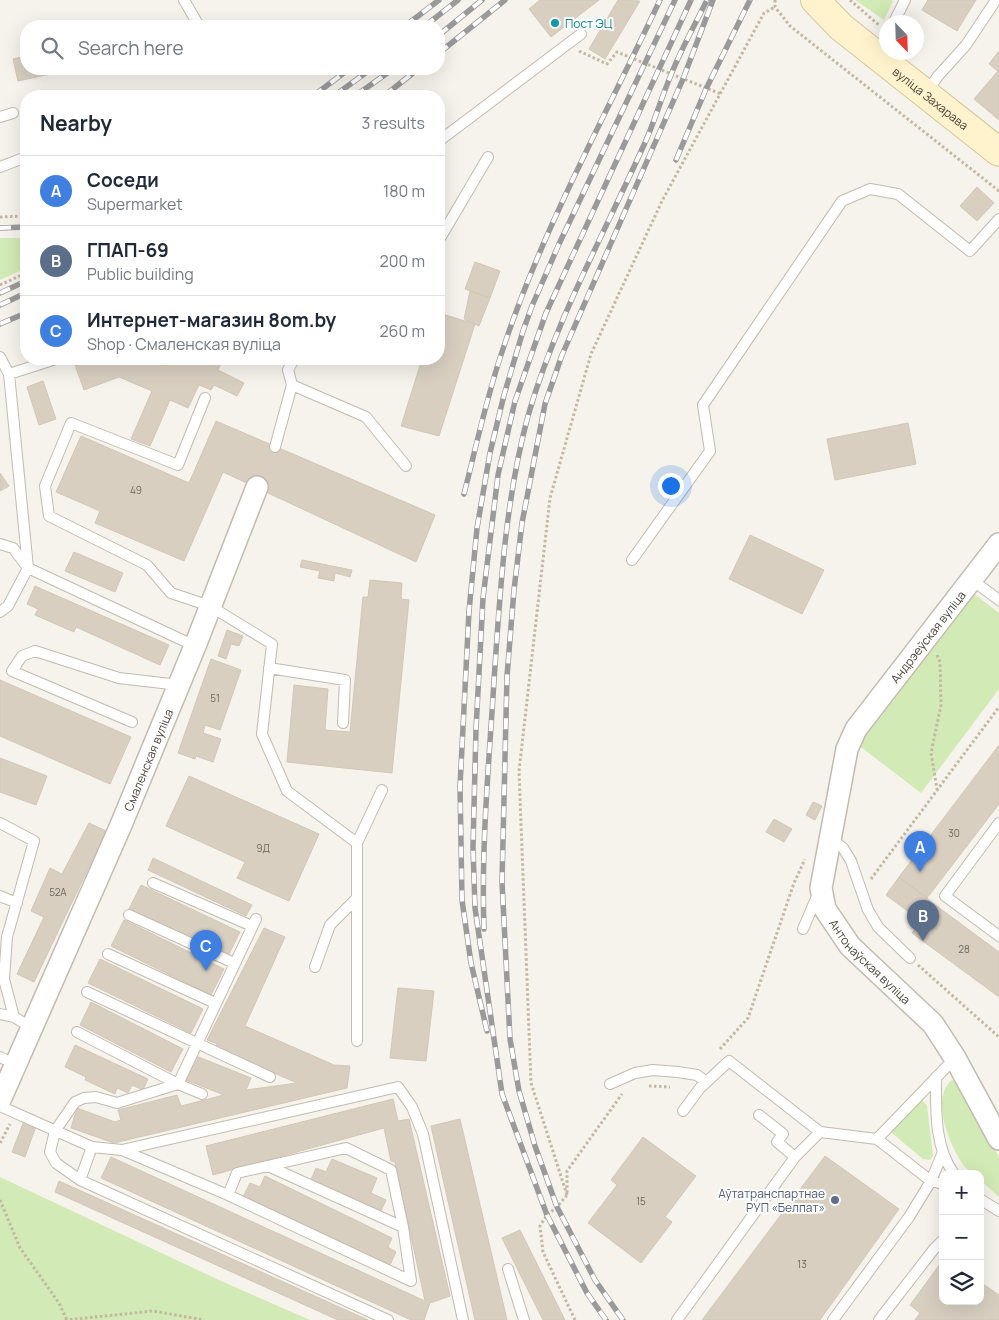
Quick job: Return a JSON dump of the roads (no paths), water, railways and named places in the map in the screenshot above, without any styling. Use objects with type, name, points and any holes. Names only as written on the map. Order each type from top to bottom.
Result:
[{"type":"main road","name":"вуліца Захарава","points":[[815,0],[841,27],[879,45]]},
{"type":"main road","name":"вуліца Захарава","points":[[894,60],[925,94],[999,152]]},
{"type":"street","name":"Смаленская вуліца","points":[[4,1081],[23,1023],[121,825],[195,646],[257,487]]},
{"type":"street","name":"Андрэеўская вуліца","points":[[856,729],[999,544]]},
{"type":"street","name":"Антонаўская вуліца","points":[[856,729],[847,749],[821,888],[825,909],[850,946],[933,1024],[955,1058],[999,1139]]},
{"type":"lane","points":[[184,0],[195,20]]},
{"type":"lane","points":[[898,15],[905,0]]},
{"type":"lane","points":[[925,94],[938,76],[966,45],[996,0]]},
{"type":"lane","points":[[445,137],[568,45],[580,34]]},
{"type":"lane","points":[[0,118],[13,113]]},
{"type":"lane","points":[[445,230],[488,157]]},
{"type":"lane","points":[[0,167],[20,159]]},
{"type":"lane","points":[[632,560],[710,452],[703,405],[842,201],[870,190],[898,194],[970,251],[999,219]]},
{"type":"lane","points":[[0,357],[9,374],[28,568],[8,606],[0,612]]},
{"type":"lane","points":[[9,374],[37,365]]},
{"type":"lane","points":[[275,447],[292,385],[288,370],[291,365]]},
{"type":"lane","points":[[292,385],[366,417],[406,466]]},
{"type":"lane","points":[[206,398],[178,465],[71,423],[45,486],[49,516],[146,564],[171,593],[210,606],[272,644],[262,734],[286,791],[358,843]]},
{"type":"lane","points":[[0,544],[13,548],[28,568],[195,646]]},
{"type":"lane","points":[[972,580],[999,600]]},
{"type":"lane","points":[[132,722],[12,670],[22,656],[35,650],[120,678],[179,685]]},
{"type":"lane","points":[[269,668],[345,680],[343,723]]},
{"type":"lane","points":[[357,1041],[358,843],[382,790]]},
{"type":"lane","points":[[0,823],[34,841],[7,937],[4,979],[23,1023]]},
{"type":"lane","points":[[999,823],[945,896],[999,936]]},
{"type":"lane","points":[[830,838],[843,848],[851,861],[868,910],[878,927],[910,958]]},
{"type":"lane","points":[[153,883],[254,922],[178,1084],[117,1103],[96,1097],[84,1098],[75,1102],[55,1130],[50,1152],[56,1163],[80,1180],[388,1320]]},
{"type":"lane","points":[[802,929],[821,888]]},
{"type":"lane","points":[[0,896],[17,903]]},
{"type":"lane","points":[[315,967],[330,925],[357,898]]},
{"type":"lane","points":[[130,915],[234,963]]},
{"type":"lane","points":[[108,954],[215,1003]]},
{"type":"lane","points":[[87,992],[270,1077]]},
{"type":"lane","points":[[0,1014],[23,1023]]},
{"type":"lane","points":[[77,1032],[178,1084],[202,1094]]},
{"type":"lane","points":[[877,1138],[955,1058]]},
{"type":"lane","points":[[683,1111],[706,1082],[729,1061],[820,1132],[877,1138],[931,1181],[939,1183]]},
{"type":"lane","points":[[610,1084],[635,1073],[653,1070],[697,1075],[706,1082]]},
{"type":"lane","points":[[936,1077],[937,1129],[943,1152],[952,1170]]},
{"type":"lane","points":[[4,1081],[55,1130],[92,1147],[122,1150],[228,1195],[411,1281],[403,1227],[391,1170],[346,1148],[236,1173],[228,1195]]},
{"type":"lane","points":[[122,1150],[398,1087],[412,1106],[423,1134],[463,1320]]},
{"type":"lane","points":[[759,1115],[783,1134],[777,1142],[795,1157]]},
{"type":"lane","points":[[677,1320],[795,1157],[820,1132]]},
{"type":"lane","points":[[80,1180],[92,1147]]},
{"type":"lane","points":[[833,1320],[910,1217],[931,1181],[943,1152]]},
{"type":"lane","points":[[268,1166],[403,1227]]},
{"type":"lane","points":[[984,1202],[999,1211]]},
{"type":"lane","points":[[879,1320],[939,1244]]},
{"type":"lane","points":[[508,1269],[524,1320]]},
{"type":"railway","points":[[413,20],[439,0]]},
{"type":"railway","points":[[433,20],[458,0]]},
{"type":"railway","points":[[445,30],[482,0]]},
{"type":"railway","points":[[445,48],[505,0]]},
{"type":"railway","points":[[464,494],[486,406],[517,309],[554,219],[660,0]]},
{"type":"railway","points":[[487,1031],[471,963],[462,900],[460,786],[469,611],[477,528],[490,453],[504,395],[532,306],[559,244],[675,0]]},
{"type":"railway","points":[[606,1320],[587,1293],[547,1215],[502,1094],[475,908],[473,847],[476,729],[483,598],[498,475],[515,401],[546,313],[691,0]]},
{"type":"railway","points":[[484,929],[485,836],[499,614],[509,514],[520,448],[539,381],[566,313],[647,138],[679,56],[707,0]]},
{"type":"railway","points":[[623,1320],[595,1280],[557,1207],[535,1146],[519,1091],[510,1039],[502,882],[507,676],[522,523],[545,404],[562,355],[683,79],[713,0]]},
{"type":"railway","points":[[676,160],[706,89],[750,0]]},
{"type":"railway","points":[[321,90],[341,75]]},
{"type":"railway","points":[[342,90],[363,75]]},
{"type":"railway","points":[[363,90],[385,75]]},
{"type":"railway","points":[[392,90],[410,75]]},
{"type":"railway","points":[[0,228],[20,227]]},
{"type":"railway","points":[[0,293],[20,284]]},
{"type":"railway","points":[[0,305],[20,296]]},
{"type":"railway","points":[[0,324],[20,316]]},
{"type":"place","name":"Пост ЭЦ","points":[[555,23]]},
{"type":"place","name":"Соседи","points":[[920,872]]},
{"type":"place","name":"ГПАП-69","points":[[923,941]]},
{"type":"place","name":"Интернет-магазин 8om.by","points":[[206,971]]},
{"type":"place","name":"Аўтатранспартнае РУП «Белпат»","points":[[835,1200]]}]
